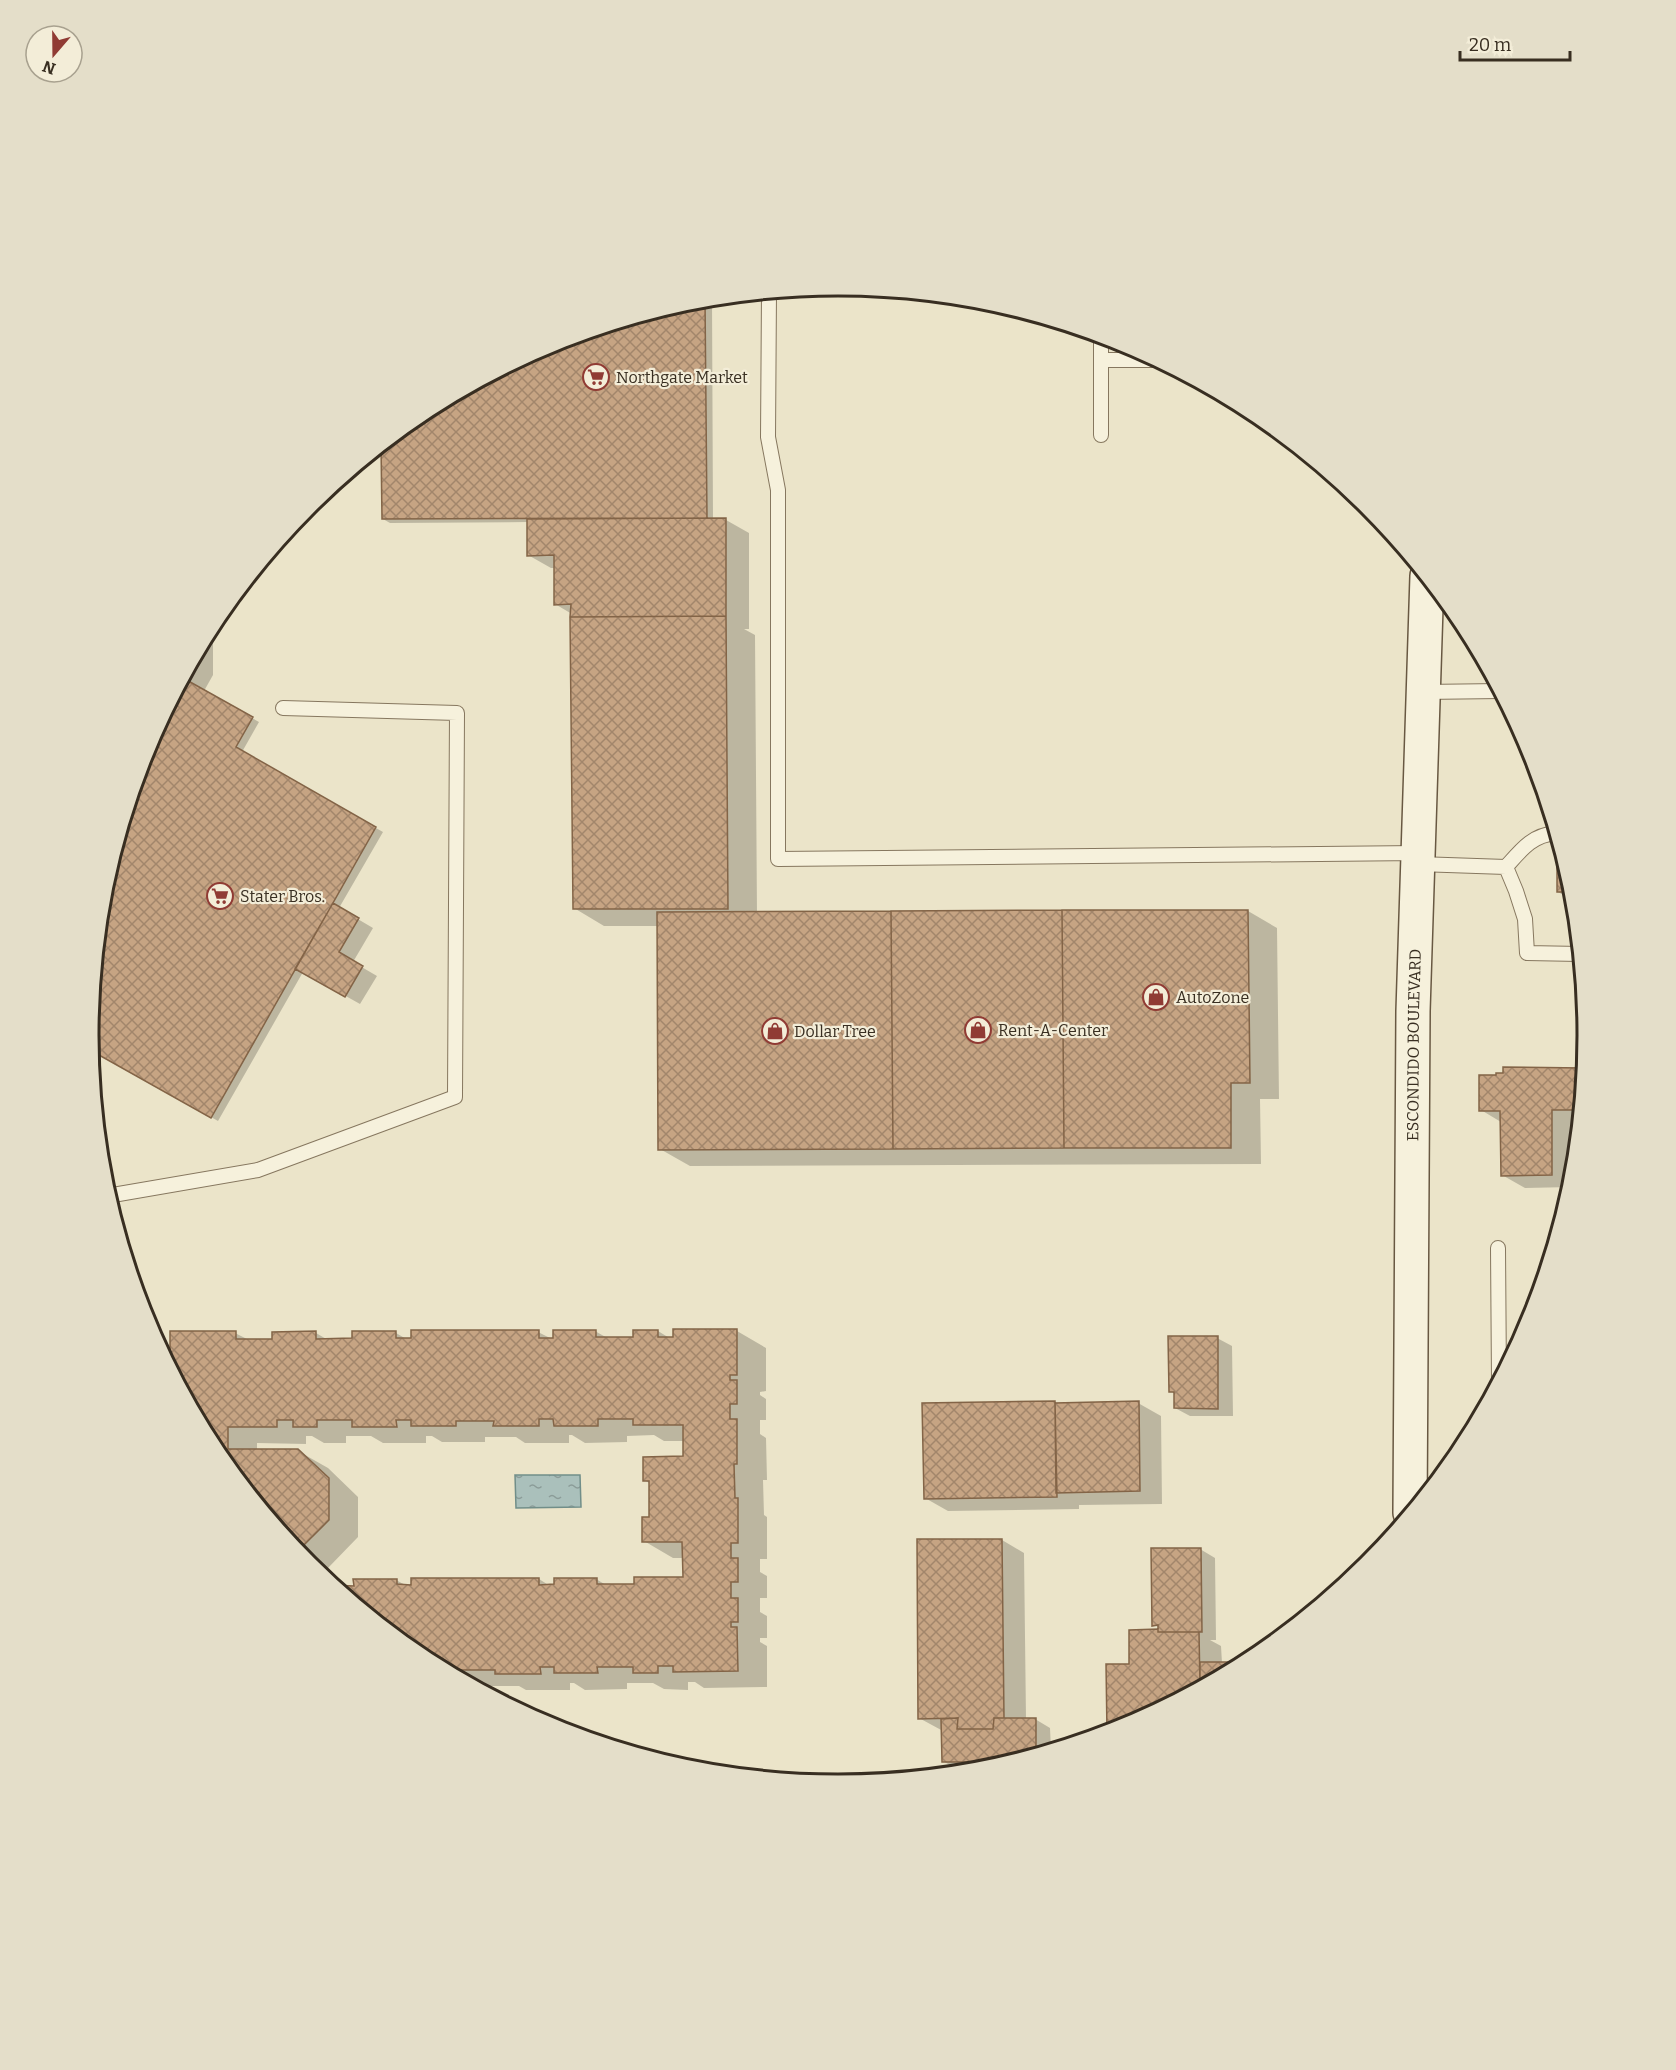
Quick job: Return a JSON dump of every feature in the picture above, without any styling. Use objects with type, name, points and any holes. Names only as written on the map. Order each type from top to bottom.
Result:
[{"type":"main road","name":"ESCONDIDO BOULEVARD","points":[[1410,1502],[1412,1055],[1426,587]]},
{"type":"lane","points":[[769,300],[768,437],[778,490],[778,859],[1418,859],[1506,867]]},
{"type":"lane","points":[[1101,344],[1101,435]]},
{"type":"lane","points":[[1101,360],[1139,360]]},
{"type":"lane","points":[[1423,692],[1492,691]]},
{"type":"lane","points":[[117,1194],[258,1170],[455,1097],[457,713],[283,708]]},
{"type":"lane","points":[[1506,867],[1525,846],[1542,834],[1549,834]]},
{"type":"lane","points":[[1506,867],[1525,919],[1527,953],[1572,954]]},
{"type":"lane","points":[[1498,1248],[1499,1366]]},
{"type":"water","points":[[515,1475],[580,1475],[581,1507],[516,1508]]},
{"type":"building","name":"Northgate Market","points":[[705,308],[707,518],[382,519],[381,455],[427,421],[511,372],[555,352],[647,321]]},
{"type":"building","points":[[726,518],[726,616],[570,617],[571,604],[554,605],[554,555],[527,556],[527,519]]},
{"type":"building","points":[[726,616],[728,909],[573,909],[570,617]]},
{"type":"building","name":"Stater Bros.","points":[[189,681],[253,717],[236,747],[376,827],[211,1118],[100,1056],[101,987],[105,939],[124,844],[155,752]]},
{"type":"building","points":[[1557,865],[1563,892],[1557,892]]},
{"type":"building","points":[[333,903],[359,918],[339,952],[363,966],[345,997],[295,969]]},
{"type":"building","name":"Rent-A-Center","points":[[1062,910],[1064,1148],[893,1149],[891,911]]},
{"type":"building","name":"AutoZone","points":[[1062,910],[1248,910],[1250,1083],[1231,1083],[1231,1148],[1064,1148]]},
{"type":"building","name":"Dollar Tree","points":[[891,911],[893,1149],[658,1150],[657,912]]},
{"type":"building","points":[[1503,1067],[1576,1068],[1573,1110],[1552,1110],[1552,1175],[1501,1176],[1500,1111],[1479,1111],[1479,1075],[1503,1073]]},
{"type":"building","points":[[673,1329],[737,1329],[737,1375],[730,1375],[730,1380],[737,1380],[737,1404],[730,1404],[730,1419],[737,1419],[737,1464],[734,1464],[735,1498],[738,1498],[738,1543],[731,1543],[731,1558],[738,1558],[738,1582],[731,1582],[731,1598],[738,1598],[738,1622],[731,1622],[731,1627],[737,1627],[738,1671],[673,1672],[673,1666],[658,1666],[658,1673],[633,1673],[633,1667],[597,1667],[598,1673],[554,1673],[554,1667],[540,1667],[541,1674],[495,1674],[495,1670],[460,1670],[388,1621],[345,1586],[354,1586],[353,1579],[397,1579],[397,1584],[411,1585],[411,1578],[539,1578],[539,1585],[554,1584],[554,1578],[597,1578],[597,1584],[634,1584],[634,1577],[683,1577],[682,1542],[642,1542],[642,1517],[649,1517],[649,1481],[643,1481],[643,1457],[683,1456],[683,1425],[633,1425],[633,1419],[598,1419],[598,1426],[554,1426],[553,1419],[539,1419],[539,1426],[493,1426],[494,1421],[456,1421],[456,1426],[411,1426],[411,1420],[396,1420],[397,1427],[352,1427],[352,1420],[317,1420],[317,1427],[293,1427],[293,1420],[277,1420],[277,1427],[228,1427],[228,1449],[298,1449],[329,1478],[329,1520],[304,1545],[252,1485],[224,1446],[198,1404],[170,1351],[170,1331],[236,1331],[236,1339],[272,1339],[272,1332],[316,1331],[316,1339],[352,1338],[352,1331],[396,1331],[396,1338],[411,1338],[411,1330],[539,1330],[539,1338],[553,1338],[553,1330],[596,1330],[596,1337],[633,1337],[633,1330],[658,1330],[658,1337],[673,1337]]},
{"type":"building","points":[[1168,1336],[1218,1336],[1218,1409],[1174,1408],[1174,1392],[1169,1392]]},
{"type":"building","points":[[1055,1401],[1057,1497],[924,1499],[922,1403]]},
{"type":"building","points":[[1139,1401],[1140,1491],[1056,1493],[1055,1403]]},
{"type":"building","points":[[917,1539],[1002,1539],[1004,1718],[994,1718],[993,1729],[957,1729],[958,1718],[918,1719]]},
{"type":"building","points":[[1151,1548],[1201,1548],[1202,1632],[1158,1632],[1158,1625],[1152,1626]]},
{"type":"building","points":[[1158,1629],[1158,1632],[1199,1632],[1200,1679],[1165,1698],[1107,1723],[1106,1664],[1129,1664],[1129,1630]]},
{"type":"building","points":[[1200,1662],[1228,1662],[1207,1675],[1200,1679]]},
{"type":"building","points":[[958,1718],[957,1729],[993,1729],[994,1718],[1036,1718],[1036,1747],[970,1762],[942,1762],[941,1719]]},
{"type":"place","name":"Northgate Market","points":[[596,377]]},
{"type":"place","name":"Stater Bros.","points":[[220,896]]},
{"type":"place","name":"AutoZone","points":[[1156,997]]},
{"type":"place","name":"Rent-A-Center","points":[[978,1030]]},
{"type":"place","name":"Dollar Tree","points":[[775,1031]]}]
